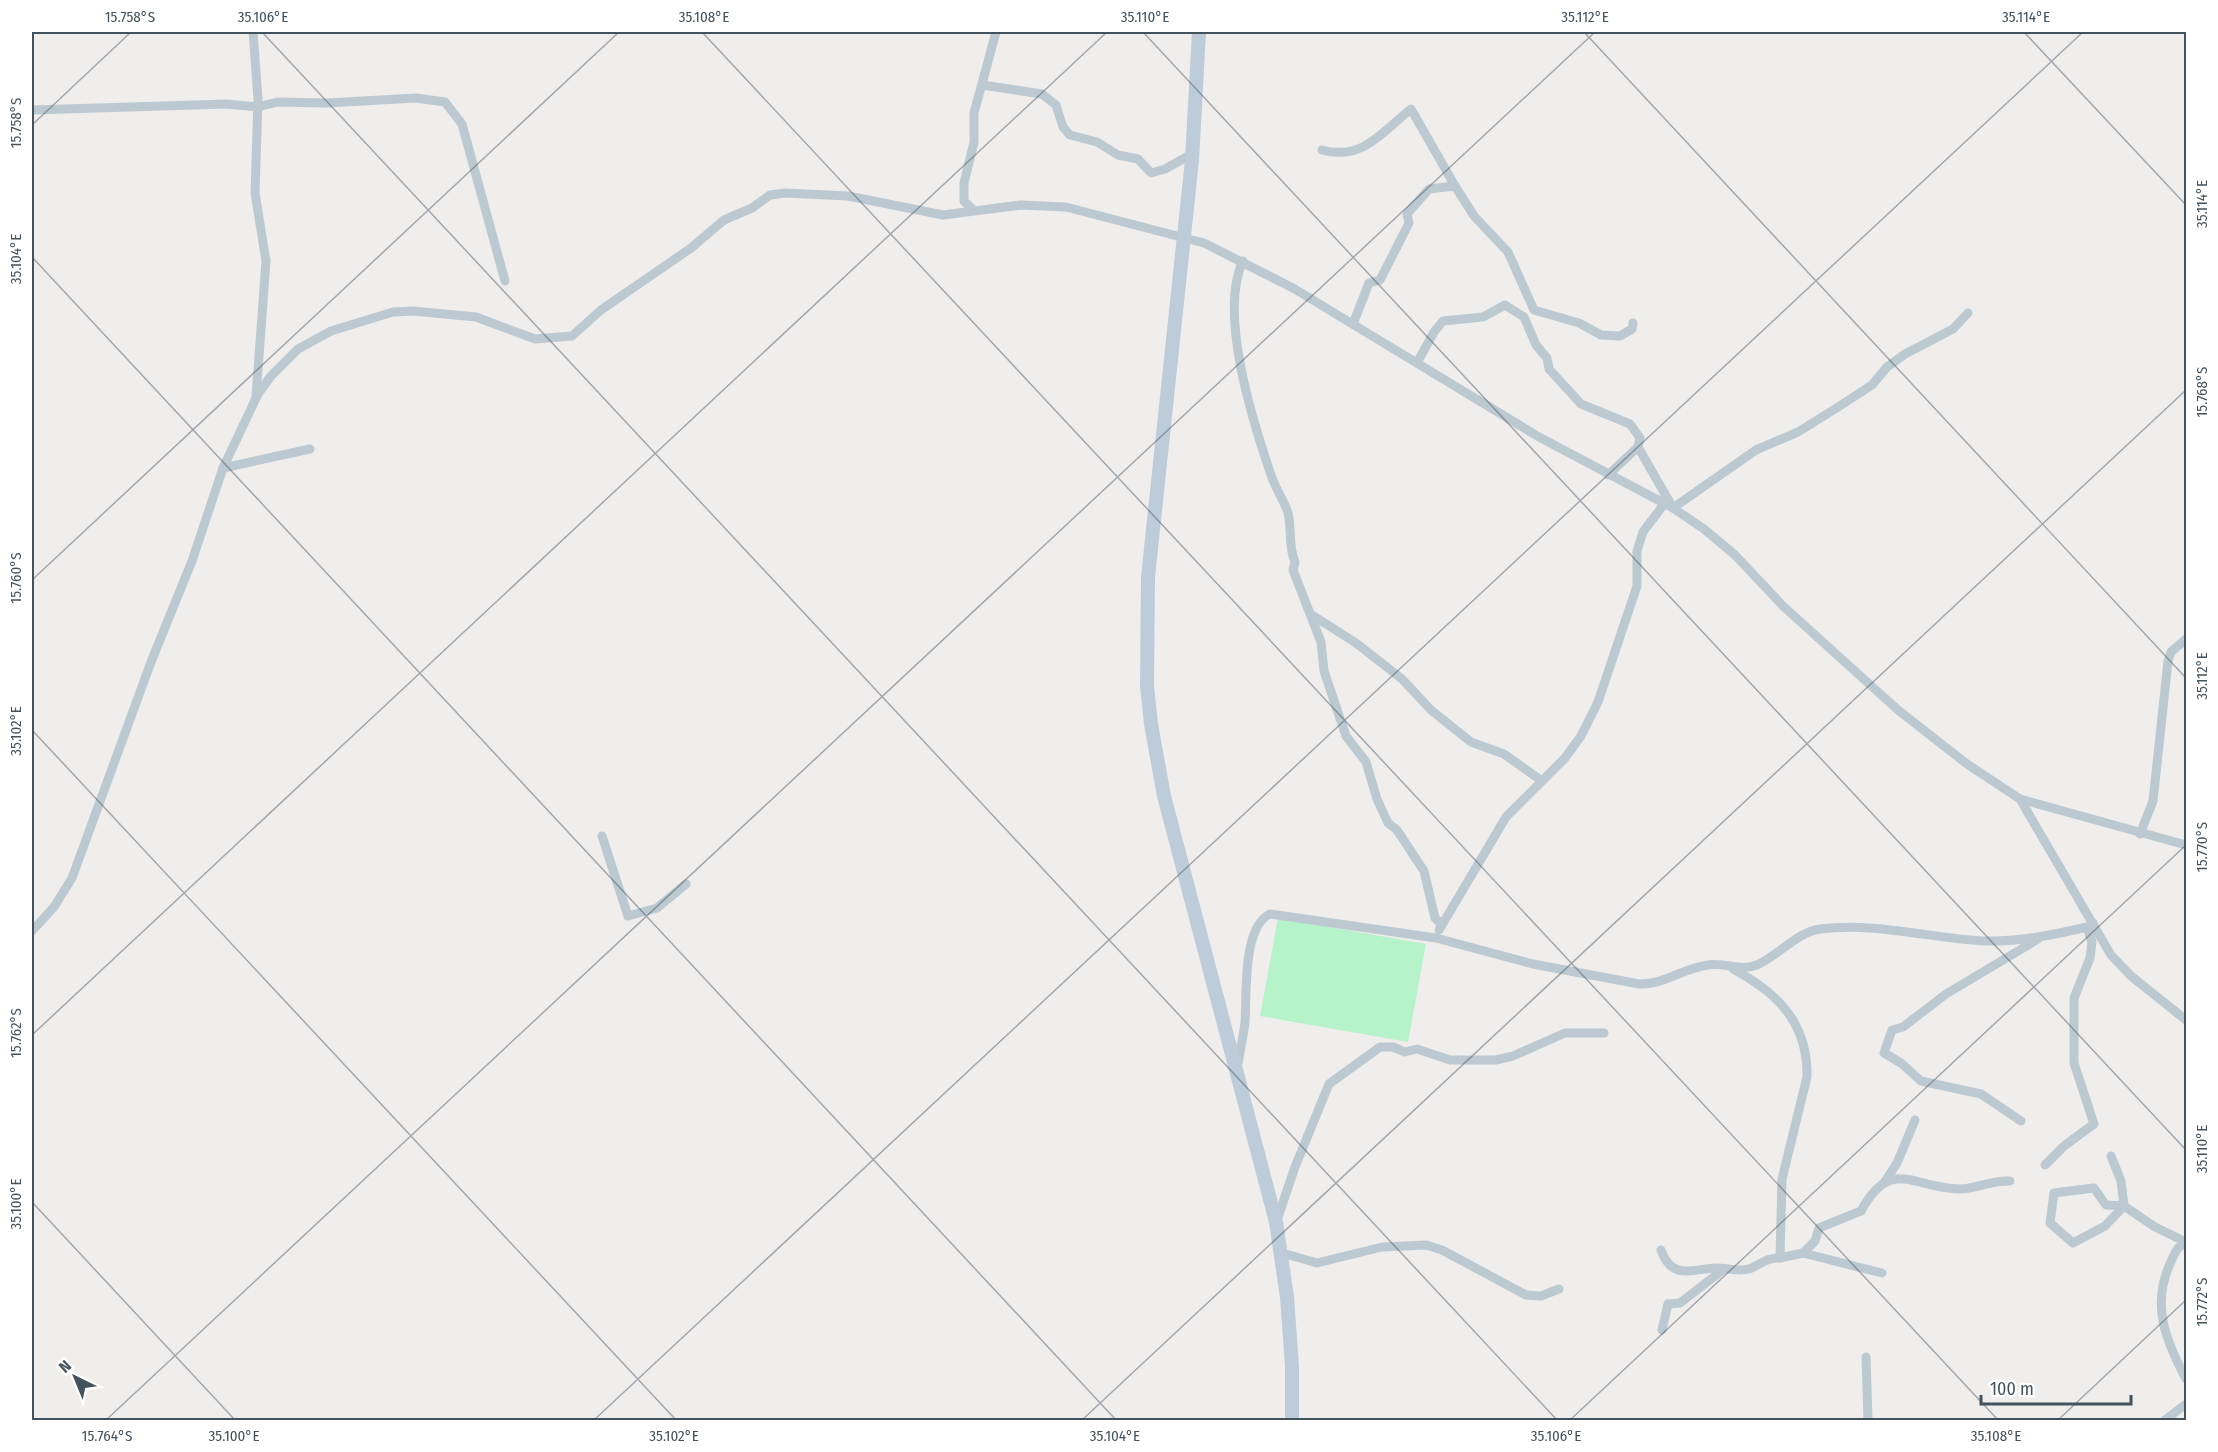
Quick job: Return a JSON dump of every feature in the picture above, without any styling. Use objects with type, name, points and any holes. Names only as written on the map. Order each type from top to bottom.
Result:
[{"type":"main road","points":[[1199,32],[1192,154],[1148,577],[1147,686],[1151,724],[1164,796],[1276,1222],[1288,1309],[1292,1420]]},
{"type":"street","points":[[253,32],[258,107],[255,193],[266,261],[256,399]]},
{"type":"street","points":[[974,210],[964,201],[964,183],[972,152],[974,113],[996,32]]},
{"type":"street","points":[[982,85],[1042,94],[1056,105],[1064,127],[1070,135],[1097,142],[1118,155],[1138,159],[1151,173],[1165,170],[1192,154]]},
{"type":"street","points":[[32,110],[226,104],[258,107],[277,102],[327,103],[416,98],[445,102],[462,124],[505,281]]},
{"type":"street","points":[[1322,150],[1337,154],[1356,152],[1412,110],[1474,216],[1508,252],[1534,310],[1579,323],[1600,335],[1620,336],[1632,328],[1633,324]]},
{"type":"street","points":[[1353,324],[1369,283],[1380,279],[1408,223],[1407,214],[1429,189],[1455,186]]},
{"type":"street","points":[[32,931],[54,907],[72,878],[151,662],[192,561],[223,468],[256,399],[271,376],[298,349],[331,331],[393,312],[413,310],[477,317],[535,339],[572,336],[601,310],[691,248],[724,220],[752,208],[770,195],[848,196],[930,214],[954,214],[1021,205],[1066,207],[1184,236],[1243,261],[1353,324],[1539,437],[1673,508],[1704,529],[1736,555],[1783,606],[1898,710],[1967,764],[2020,799],[2140,834],[2187,845]]},
{"type":"street","points":[[1243,261],[1238,271],[1235,300],[1239,356],[1271,478],[1287,511],[1294,562],[1293,570],[1321,642],[1324,671],[1346,736],[1366,762],[1377,799],[1388,823],[1397,830],[1424,871],[1435,918],[1441,924]]},
{"type":"street","points":[[1418,363],[1434,332],[1443,321],[1483,317],[1504,305],[1513,309],[1524,317],[1536,345],[1547,358],[1550,369],[1581,404],[1630,424],[1640,438],[1638,447],[1608,475]]},
{"type":"street","points":[[1673,508],[1756,450],[1798,432],[1872,385],[1887,367],[1905,354],[1953,330],[1968,313]]},
{"type":"street","points":[[1638,447],[1673,508]]},
{"type":"street","points":[[223,468],[310,449]]},
{"type":"street","points":[[1437,938],[1441,924],[1506,817],[1570,751],[1598,702],[1637,586],[1637,551],[1643,532],[1664,504]]},
{"type":"street","points":[[1312,615],[1356,643],[1402,679],[1431,710],[1471,742],[1504,754],[1542,781]]},
{"type":"street","points":[[2140,834],[2153,801],[2168,661],[2171,652],[2187,639]]},
{"type":"street","points":[[2020,799],[2090,925],[2111,955],[2187,1020]]},
{"type":"street","points":[[602,836],[628,916],[657,908],[686,884]]},
{"type":"street","points":[[1236,1070],[1244,1025],[1248,957],[1255,932],[1264,917],[1281,914],[1339,926],[1437,938],[1533,964],[1639,984],[1652,984],[1708,964],[1747,968],[1758,964],[1805,935],[1816,930],[1831,928],[1905,930],[1985,941],[2040,938],[2090,925]]},
{"type":"street","points":[[2045,1165],[2064,1146],[2094,1124],[2074,1063],[2074,998],[2091,950],[2090,925]]},
{"type":"street","points":[[2021,1121],[1981,1094],[1921,1081],[1901,1063],[1884,1053],[1892,1030],[1903,1027],[1946,994],[2040,938]]},
{"type":"street","points":[[1731,968],[1759,982],[1798,1026],[1807,1063],[1807,1077],[1782,1179],[1780,1258]]},
{"type":"street","points":[[1276,1222],[1295,1167],[1329,1084],[1380,1047],[1393,1047],[1405,1052],[1417,1049],[1450,1060],[1496,1060],[1514,1056],[1565,1034],[1604,1034]]},
{"type":"street","points":[[1803,1253],[1815,1241],[1819,1228],[1861,1211],[1872,1192],[1884,1183],[1897,1162],[1915,1120]]},
{"type":"street","points":[[2111,1156],[2121,1181],[2124,1206]]},
{"type":"street","points":[[1884,1183],[1905,1178],[1936,1187],[1963,1189],[1989,1181],[2010,1181]]},
{"type":"street","points":[[2124,1206],[2105,1226],[2073,1244],[2050,1223],[2054,1193],[2094,1188],[2106,1205],[2124,1206],[2156,1227],[2187,1243]]},
{"type":"street","points":[[2187,1243],[2178,1248],[2161,1283],[2159,1308],[2187,1379]]},
{"type":"street","points":[[1279,1252],[1317,1263],[1382,1247],[1426,1245],[1442,1250],[1526,1296],[1541,1296],[1559,1289]]},
{"type":"street","points":[[1660,1250],[1664,1260],[1680,1271],[1690,1273],[1724,1269],[1747,1270],[1771,1257],[1780,1258],[1803,1253],[1882,1273]]},
{"type":"street","points":[[1662,1330],[1668,1304],[1680,1303],[1724,1269]]},
{"type":"street","points":[[1866,1357],[1868,1420]]},
{"type":"street","points":[[2165,1420],[2187,1404]]},
{"type":"green space","points":[[1278,918],[1426,944],[1408,1042],[1260,1016]]}]
